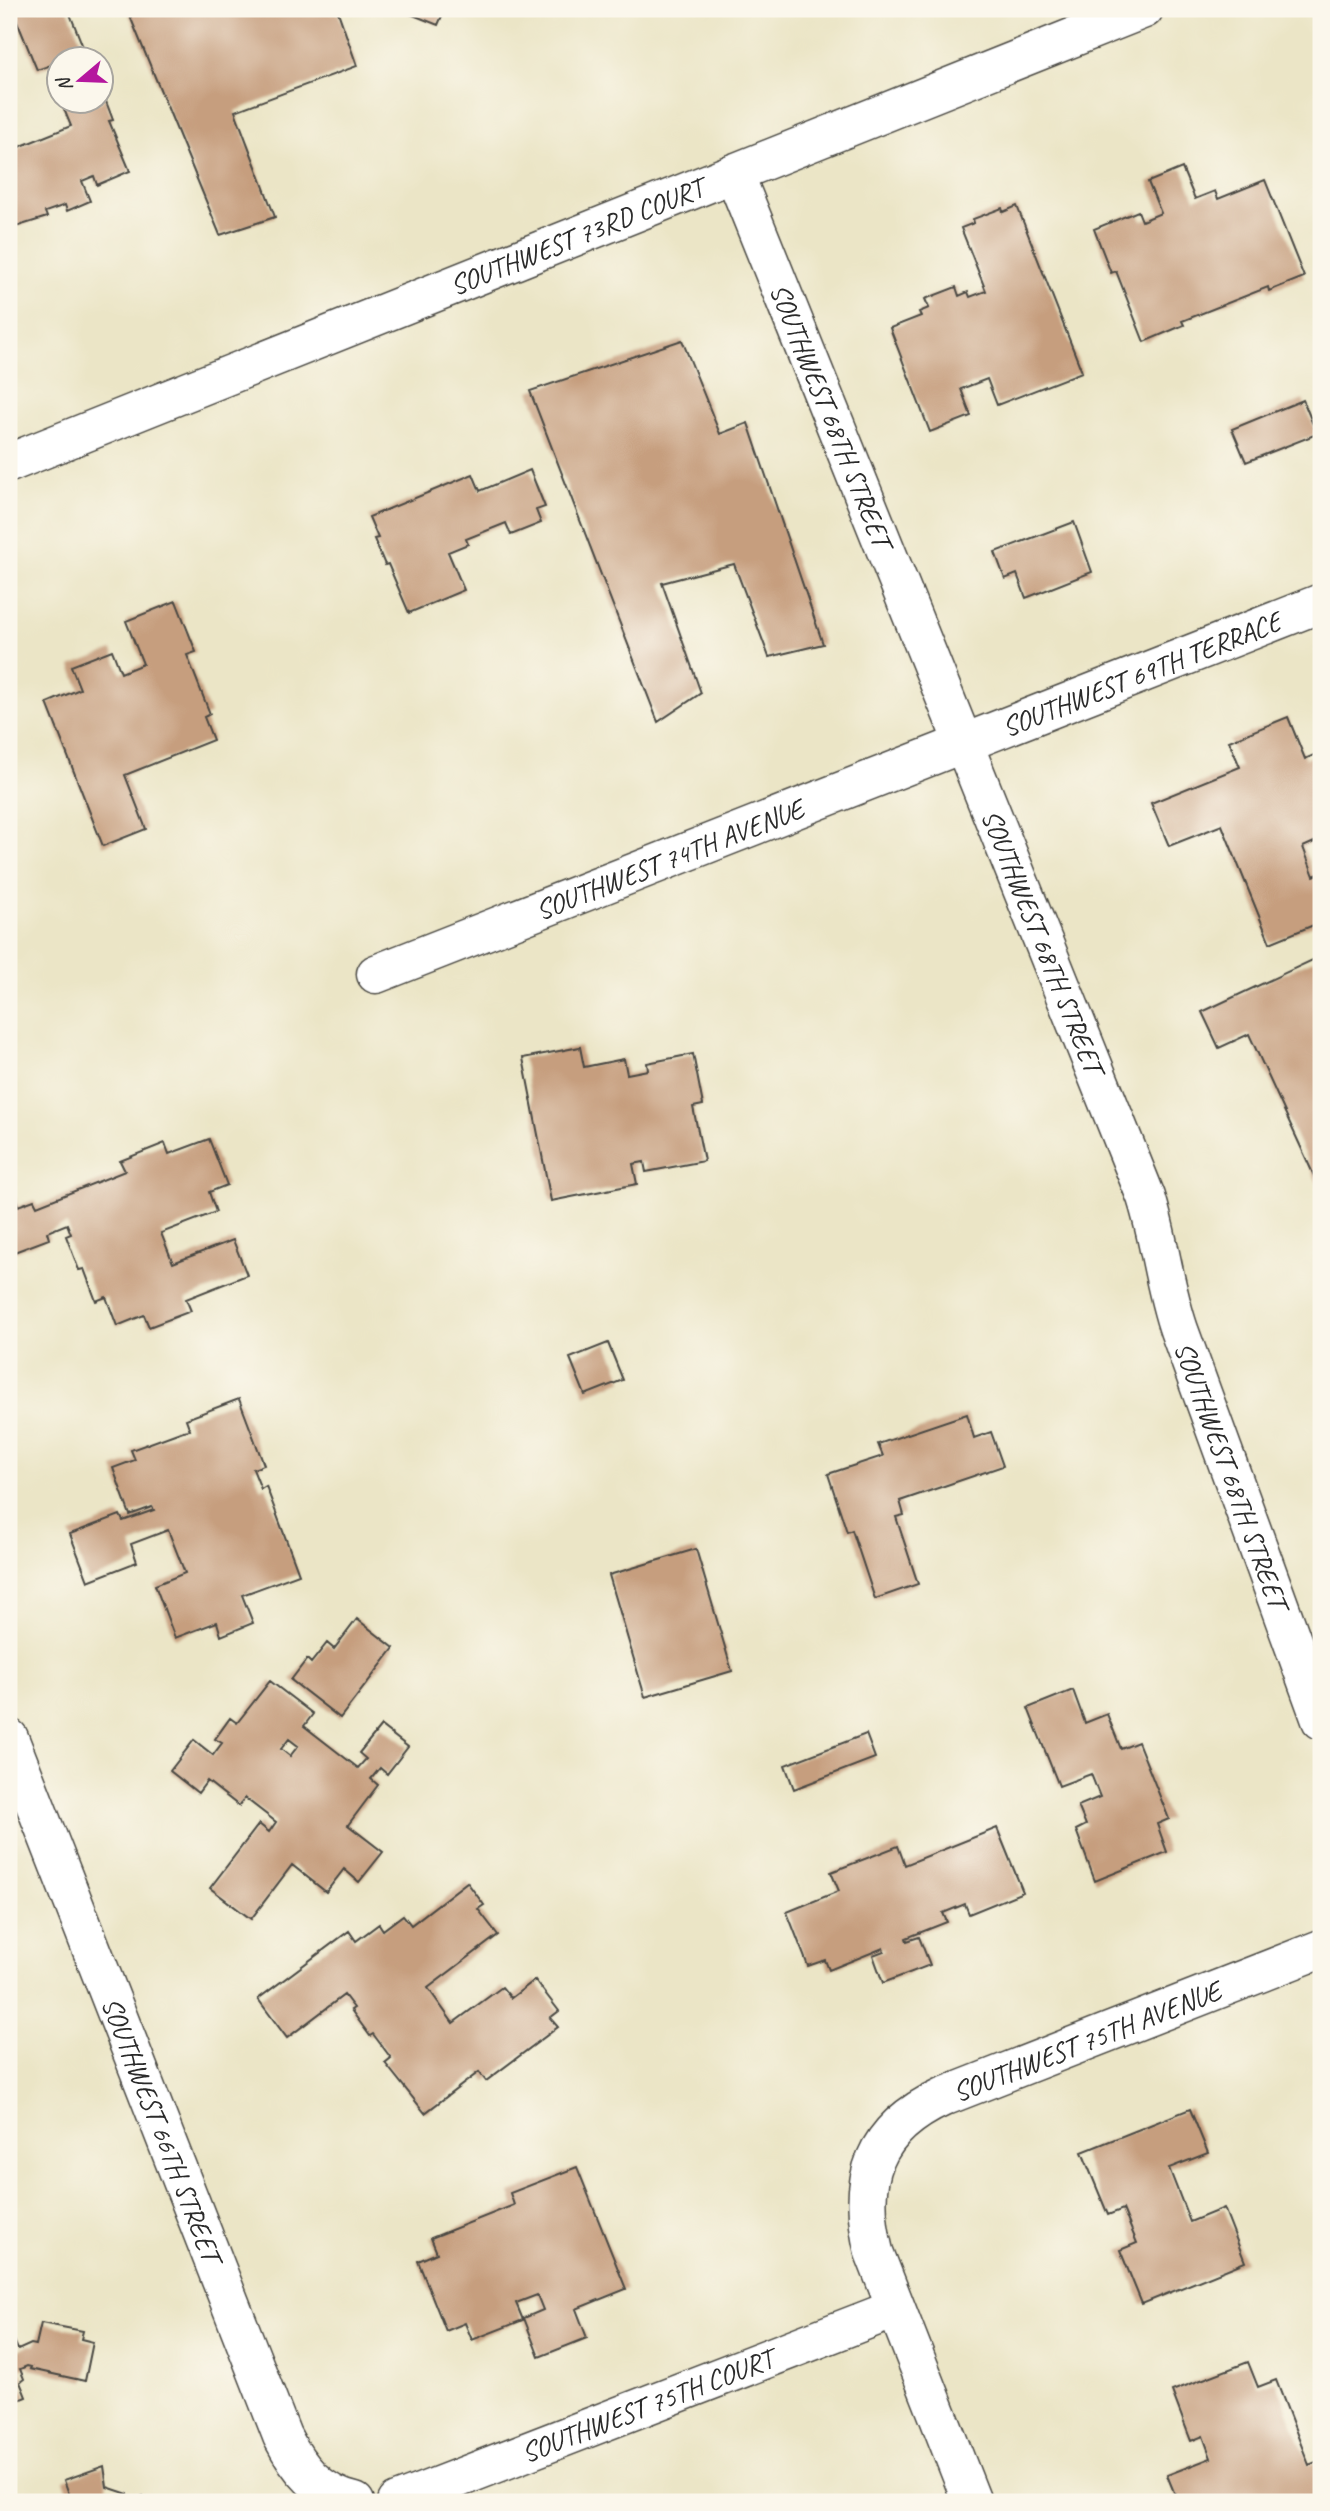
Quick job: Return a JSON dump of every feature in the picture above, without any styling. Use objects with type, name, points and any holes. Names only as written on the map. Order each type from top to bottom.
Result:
[{"type":"street","name":"SOUTHWEST 73RD COURT","points":[[9,463],[734,173],[1082,19],[1144,9]]},
{"type":"street","name":"SOUTHWEST 68TH STREET","points":[[734,173],[1146,1197],[1156,1228],[1168,1298],[1179,1331],[1321,1720]]},
{"type":"street","name":"SOUTHWEST 69TH TERRACE","points":[[963,746],[1321,603]]},
{"type":"street","name":"SOUTHWEST 74TH AVENUE","points":[[376,974],[963,746]]},
{"type":"street","name":"SOUTHWEST 66TH STREET","points":[[9,1738],[282,2435],[295,2459],[316,2484],[324,2491],[348,2500]]},
{"type":"street","name":"SOUTHWEST 75TH AVENUE","points":[[895,2309],[874,2252],[868,2225],[867,2194],[873,2163],[884,2142],[895,2129],[932,2102],[1321,1949]]},
{"type":"street","name":"SOUTHWEST 75TH COURT","points":[[397,2502],[895,2309]]},
{"type":"street","points":[[895,2309],[972,2502]]},
{"type":"building","points":[[12,9],[68,9],[83,46],[46,46],[46,67],[37,70]]},
{"type":"building","points":[[127,9],[337,9],[357,66],[235,111],[275,217],[220,235]]},
{"type":"building","points":[[398,9],[445,9],[438,25]]},
{"type":"building","points":[[67,116],[111,116],[113,120],[109,121],[130,171],[97,185],[94,176],[82,181],[90,201],[67,211],[65,205],[45,212],[47,217],[9,229],[9,151],[71,126]]},
{"type":"building","points":[[1182,168],[1195,199],[1215,191],[1218,199],[1265,180],[1304,277],[1269,291],[1268,287],[1182,321],[1184,325],[1144,342],[1116,271],[1111,273],[1094,229],[1138,211],[1142,221],[1161,213],[1148,182]]},
{"type":"building","points":[[1017,206],[1082,372],[997,405],[987,379],[961,389],[971,416],[930,432],[890,328],[921,316],[919,312],[929,308],[925,299],[956,287],[959,296],[968,292],[970,297],[986,291],[961,228],[974,223],[973,219],[1002,208],[1003,212]]},
{"type":"building","points":[[682,340],[720,434],[748,423],[823,644],[769,657],[734,564],[662,583],[701,693],[658,722],[530,391]]},
{"type":"building","points":[[1303,400],[1317,434],[1246,462],[1232,429]]},
{"type":"building","points":[[530,470],[545,507],[536,510],[541,523],[511,535],[506,523],[466,539],[468,544],[448,552],[464,590],[409,613],[374,539],[378,538],[369,517],[473,474],[480,491]]},
{"type":"building","points":[[1074,522],[1092,572],[1026,598],[1017,574],[1005,579],[995,552]]},
{"type":"building","points":[[176,601],[196,652],[187,655],[210,714],[204,717],[213,740],[125,775],[146,829],[103,846],[47,703],[80,689],[71,666],[112,650],[121,673],[143,664],[126,621]]},
{"type":"building","points":[[1288,717],[1305,759],[1321,752],[1321,839],[1303,847],[1314,876],[1321,873],[1321,922],[1270,943],[1222,825],[1169,846],[1151,803],[1240,767],[1229,741]]},
{"type":"building","points":[[1321,956],[1321,1191],[1249,1034],[1219,1048],[1202,1012]]},
{"type":"building","points":[[580,1047],[584,1067],[624,1059],[627,1074],[648,1070],[647,1063],[693,1054],[703,1105],[693,1107],[704,1161],[646,1172],[644,1162],[633,1164],[637,1184],[551,1201],[523,1058]]},
{"type":"building","points":[[209,1139],[227,1185],[209,1192],[216,1212],[161,1233],[173,1263],[233,1240],[247,1275],[186,1299],[191,1311],[149,1327],[144,1315],[117,1326],[106,1297],[96,1301],[84,1269],[79,1270],[66,1236],[71,1234],[67,1224],[47,1232],[49,1239],[9,1254],[9,1200],[15,1197],[18,1206],[34,1200],[37,1206],[125,1171],[120,1161],[165,1143],[169,1154]]},
{"type":"building","points":[[608,1343],[623,1380],[585,1395],[570,1358]]},
{"type":"building","points":[[239,1399],[264,1465],[253,1469],[261,1489],[266,1486],[299,1574],[242,1595],[253,1623],[221,1636],[217,1622],[175,1638],[155,1585],[185,1573],[168,1530],[131,1544],[137,1562],[88,1581],[70,1534],[120,1515],[123,1521],[154,1510],[152,1507],[130,1515],[113,1468],[135,1460],[131,1450],[190,1430],[186,1419]]},
{"type":"building","points":[[967,1414],[974,1438],[991,1432],[1003,1466],[900,1501],[904,1515],[896,1517],[918,1584],[875,1599],[852,1530],[847,1532],[828,1474],[883,1456],[878,1444]]},
{"type":"building","points":[[696,1549],[732,1671],[645,1697],[609,1575]]},
{"type":"building","points":[[357,1619],[394,1648],[340,1718],[291,1680],[307,1659],[311,1663],[327,1643],[334,1649]]},
{"type":"building","points":[[270,1681],[313,1714],[304,1726],[358,1768],[366,1759],[359,1753],[381,1726],[408,1747],[387,1774],[380,1768],[371,1779],[378,1785],[348,1825],[383,1852],[359,1882],[344,1869],[326,1892],[292,1865],[251,1919],[210,1888],[259,1824],[269,1832],[276,1822],[245,1798],[239,1806],[207,1781],[198,1793],[170,1771],[194,1740],[213,1755],[222,1743],[215,1739],[230,1718],[237,1723]],"holes":[[[289,1739],[298,1746],[290,1756],[281,1749]]]},
{"type":"building","points":[[1073,1690],[1085,1723],[1107,1714],[1121,1749],[1138,1742],[1169,1819],[1157,1824],[1167,1852],[1095,1881],[1076,1830],[1086,1825],[1078,1806],[1100,1797],[1091,1774],[1059,1786],[1028,1708]]},
{"type":"building","points":[[866,1734],[875,1758],[794,1789],[785,1765]]},
{"type":"building","points":[[997,1828],[1023,1892],[969,1914],[965,1904],[943,1913],[947,1922],[906,1938],[907,1941],[919,1937],[930,1965],[883,1983],[873,1955],[884,1951],[883,1948],[829,1970],[825,1960],[808,1966],[787,1912],[839,1891],[831,1872],[898,1846],[905,1865]]},
{"type":"building","points":[[467,1882],[484,1905],[478,1909],[498,1935],[428,1988],[453,2023],[502,1987],[511,1998],[535,1980],[559,2011],[550,2018],[558,2027],[486,2081],[479,2072],[425,2113],[385,2063],[391,2058],[373,2034],[370,2036],[351,2010],[354,2008],[344,1995],[287,2038],[258,1999],[349,1931],[356,1941],[379,1924],[383,1930],[403,1915],[411,1925]]},
{"type":"building","points":[[1190,2109],[1208,2153],[1169,2168],[1190,2222],[1224,2208],[1245,2262],[1142,2304],[1120,2250],[1137,2243],[1123,2209],[1108,2215],[1082,2152]]},
{"type":"building","points":[[577,2167],[626,2289],[576,2309],[587,2338],[539,2357],[524,2318],[543,2310],[537,2295],[516,2303],[523,2320],[472,2340],[465,2323],[446,2331],[418,2261],[437,2253],[431,2238],[514,2205],[510,2193]]},
{"type":"building","points":[[41,2323],[83,2331],[81,2339],[93,2342],[85,2381],[30,2369],[31,2367],[27,2366],[20,2369],[24,2379],[20,2382],[26,2397],[9,2404],[9,2328],[18,2350],[31,2344],[36,2345]]},
{"type":"building","points":[[1248,2362],[1258,2387],[1276,2380],[1309,2465],[1321,2460],[1321,2502],[1178,2502],[1167,2475],[1211,2458],[1203,2436],[1191,2441],[1172,2391]]},
{"type":"building","points":[[104,2466],[107,2487],[128,2494],[130,2501],[143,2496],[145,2502],[72,2502],[64,2480]]}]
